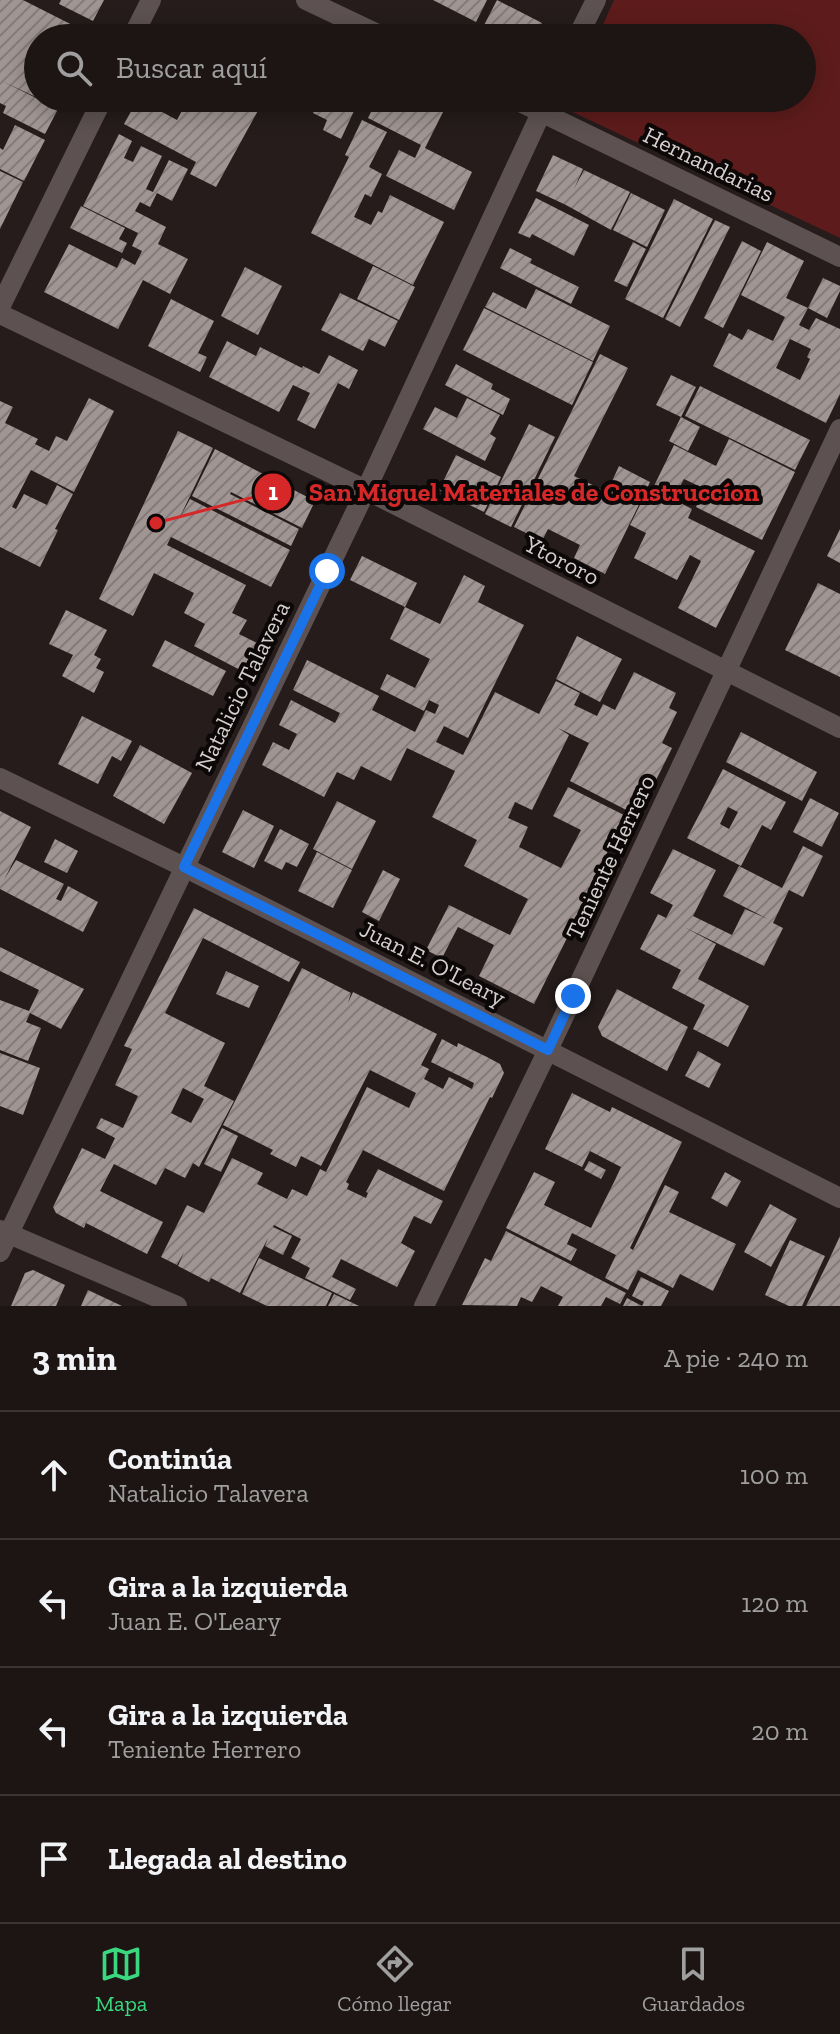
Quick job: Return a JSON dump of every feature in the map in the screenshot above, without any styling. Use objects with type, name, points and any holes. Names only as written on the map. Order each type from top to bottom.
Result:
[{"type":"street","points":[[139,24],[151,0]]},
{"type":"street","points":[[306,0],[357,24]]},
{"type":"street","points":[[584,24],[596,0]]},
{"type":"street","points":[[0,307],[96,112]]},
{"type":"street","name":"Natalicio Talavera","points":[[0,1252],[4,1231],[366,490],[542,112]]},
{"type":"street","name":"Hernandarias","points":[[559,112],[840,257]]},
{"type":"street","name":"Ytororo","points":[[0,314],[366,490],[840,728]]},
{"type":"street","name":"Teniente Herrero","points":[[424,1306],[840,429]]},
{"type":"street","name":"Juan E. O'Leary","points":[[0,778],[184,867],[840,1198]]},
{"type":"street","points":[[4,1231],[177,1306]]},
{"type":"shaded area","points":[[614,0],[840,0],[840,238],[572,112],[816,112],[816,24],[603,24]]},
{"type":"building","points":[[0,0],[23,0],[70,24],[24,24],[24,91],[2,81],[24,92],[24,112],[56,112],[45,134],[3,113],[6,106],[0,103]]},
{"type":"building","points":[[61,0],[104,0],[93,21],[59,4]]},
{"type":"building","points":[[433,0],[487,0],[476,22]]},
{"type":"building","points":[[497,0],[542,23],[541,24],[485,24]]},
{"type":"building","points":[[131,112],[162,112],[177,120],[181,112],[257,112],[216,187],[190,174],[196,162],[124,124]]},
{"type":"building","points":[[354,112],[341,139],[323,130],[327,120],[313,113]]},
{"type":"building","points":[[371,112],[443,112],[425,148],[472,172],[454,210],[386,176],[399,150],[415,158],[421,145],[368,118]]},
{"type":"building","points":[[362,120],[387,132],[369,167],[382,174],[371,197],[365,194],[354,217],[371,225],[378,211],[382,213],[390,195],[444,222],[413,285],[311,233],[349,157],[345,155]]},
{"type":"building","points":[[15,125],[45,140],[24,181],[0,169],[0,148],[3,150]]},
{"type":"building","points":[[119,134],[132,141],[124,158],[133,162],[141,146],[162,156],[146,189],[153,192],[169,160],[188,169],[172,201],[157,193],[150,207],[140,202],[135,211],[166,227],[158,244],[188,259],[170,294],[143,280],[118,329],[44,292],[69,244],[117,268],[122,258],[135,265],[142,251],[132,246],[138,233],[83,206]]},
{"type":"building","points":[[553,155],[583,169],[574,189],[584,170],[630,192],[611,230],[536,191]]},
{"type":"building","points":[[0,171],[23,182],[0,229]]},
{"type":"building","points":[[631,193],[665,210],[647,247],[613,230]]},
{"type":"building","points":[[536,198],[589,225],[574,256],[532,234],[530,238],[518,233]]},
{"type":"building","points":[[674,199],[713,219],[663,318],[625,299]]},
{"type":"building","points":[[81,206],[125,228],[119,239],[127,243],[122,253],[70,228]]},
{"type":"building","points":[[715,220],[730,227],[680,327],[665,319]]},
{"type":"building","points":[[742,241],[761,251],[723,328],[704,318]]},
{"type":"building","points":[[633,242],[646,249],[627,287],[614,281]]},
{"type":"building","points":[[767,242],[804,261],[786,298],[808,308],[799,325],[809,330],[816,318],[840,329],[840,394],[826,423],[713,366],[729,333],[742,340],[748,329],[773,341],[785,317],[741,295]],"holes":[[[790,339],[811,349],[807,357],[810,359],[800,380],[776,368]]]},
{"type":"building","points":[[510,248],[532,259],[530,263],[579,287],[571,304],[500,268]]},
{"type":"building","points":[[373,266],[415,287],[399,320],[357,299]]},
{"type":"building","points":[[245,267],[282,286],[258,335],[221,316]]},
{"type":"building","points":[[823,278],[840,286],[827,318],[808,308]]},
{"type":"building","points":[[536,289],[610,326],[593,361],[485,307],[493,292],[526,309]]},
{"type":"building","points":[[340,293],[398,321],[385,347],[369,339],[363,351],[321,330]]},
{"type":"building","points":[[171,299],[214,321],[198,353],[207,357],[200,372],[148,346]]},
{"type":"building","points":[[484,308],[593,362],[572,405],[463,350]]},
{"type":"building","points":[[227,341],[256,356],[260,347],[319,374],[329,355],[358,370],[349,389],[338,383],[315,429],[297,420],[310,393],[293,385],[279,412],[209,377]]},
{"type":"building","points":[[600,354],[628,368],[574,476],[607,492],[619,466],[650,482],[605,574],[574,558],[580,545],[548,529],[542,541],[514,527]]},
{"type":"building","points":[[456,364],[493,384],[491,389],[510,399],[503,415],[445,385]]},
{"type":"building","points":[[671,375],[696,387],[681,417],[656,405]]},
{"type":"building","points":[[700,386],[810,440],[795,470],[685,416]]},
{"type":"building","points":[[89,398],[114,411],[74,492],[31,470],[12,507],[16,509],[24,494],[47,505],[57,485],[73,494],[40,567],[0,547],[0,401],[13,407],[5,423],[38,439],[35,444],[49,451],[56,436],[67,441]]},
{"type":"building","points":[[467,398],[500,415],[490,434],[496,438],[485,461],[423,429],[435,407],[457,418]]},
{"type":"building","points":[[681,417],[700,427],[688,451],[669,441]]},
{"type":"building","points":[[529,424],[555,437],[511,527],[485,514]]},
{"type":"building","points":[[178,431],[213,448],[179,519],[190,499],[290,550],[271,587],[171,537],[167,545],[246,585],[232,613],[247,620],[239,634],[259,644],[246,673],[194,646],[205,624],[184,613],[194,593],[154,573],[133,616],[99,599]]},
{"type":"building","points":[[729,439],[795,472],[762,540],[696,507],[705,489],[684,479],[675,496],[654,486],[674,445],[716,466]]},
{"type":"building","points":[[215,449],[315,501],[302,528],[231,492],[299,529],[291,546],[192,496]]},
{"type":"building","points":[[456,455],[501,477],[484,512],[439,490]]},
{"type":"building","points":[[649,487],[692,509],[688,518],[755,551],[716,628],[678,608],[701,561],[690,555],[677,580],[634,558],[646,533],[630,525]]},
{"type":"building","points":[[840,529],[840,563],[827,556]]},
{"type":"building","points":[[362,556],[417,583],[405,607],[350,580]]},
{"type":"building","points":[[464,575],[485,586],[478,602],[524,625],[468,738],[444,726],[436,742],[463,755],[495,692],[539,714],[556,681],[580,693],[574,705],[597,716],[603,704],[615,710],[634,672],[676,693],[669,708],[677,712],[662,743],[672,748],[638,816],[570,781],[589,743],[558,728],[569,735],[532,810],[515,802],[508,818],[528,827],[519,847],[561,868],[581,830],[553,816],[568,787],[626,816],[591,884],[599,887],[580,925],[575,922],[534,1004],[479,976],[494,945],[458,927],[442,958],[426,950],[449,905],[510,935],[528,899],[464,866],[477,840],[432,817],[455,771],[407,748],[391,781],[361,766],[354,780],[337,772],[324,797],[262,765],[273,742],[289,750],[297,734],[279,725],[291,700],[335,723],[340,713],[293,690],[307,660],[379,696],[372,710],[415,732],[426,710],[435,714],[439,705],[429,700],[424,711],[380,689],[387,674],[415,688],[430,659],[390,639],[405,607],[440,624]]},
{"type":"building","points":[[818,583],[840,594],[840,677],[785,650]]},
{"type":"building","points":[[66,610],[107,630],[94,655],[101,659],[96,668],[104,672],[94,693],[62,676],[73,655],[49,644]]},
{"type":"building","points":[[577,636],[622,659],[600,702],[556,679]]},
{"type":"building","points":[[165,640],[226,671],[213,696],[152,666]]},
{"type":"building","points":[[82,716],[132,741],[121,761],[112,756],[98,784],[58,764]]},
{"type":"building","points":[[741,732],[817,772],[802,801],[726,762]]},
{"type":"building","points":[[140,745],[192,773],[164,824],[113,796]]},
{"type":"building","points":[[723,769],[786,802],[771,830],[762,825],[741,866],[687,838]],"holes":[[[728,807],[738,812],[729,829],[720,824]]]},
{"type":"building","points":[[810,798],[839,813],[822,847],[793,832]]},
{"type":"building","points":[[337,801],[376,821],[352,869],[313,849]]},
{"type":"building","points":[[243,810],[274,826],[254,868],[222,852]]},
{"type":"building","points":[[0,811],[31,827],[4,880],[16,860],[64,884],[56,899],[61,901],[68,886],[98,902],[83,932],[0,889]]},
{"type":"building","points":[[280,829],[309,844],[297,867],[286,862],[282,870],[264,861]]},
{"type":"building","points":[[55,839],[78,851],[67,873],[44,862]]},
{"type":"building","points":[[803,846],[823,856],[803,897],[789,890],[773,923],[783,928],[764,966],[684,927],[716,944],[698,979],[749,1006],[728,1047],[693,1029],[705,1005],[672,988],[681,970],[640,949],[658,914],[666,918],[673,905],[650,893],[673,849],[716,870],[693,916],[732,935],[745,909],[768,919],[723,896],[739,866],[782,888]]},
{"type":"building","points":[[317,852],[352,870],[333,908],[298,891]]},
{"type":"building","points":[[383,870],[400,879],[379,921],[362,912]]},
{"type":"building","points":[[194,908],[300,962],[289,982],[203,938],[165,1013],[225,1043],[204,1086],[234,1101],[199,1167],[193,1163],[185,1178],[165,1168],[156,1185],[114,1164],[100,1191],[163,1222],[147,1254],[86,1223],[84,1228],[56,1213],[53,1207],[82,1148],[105,1159],[115,1138],[96,1128],[101,1118],[123,1128],[138,1096],[115,1085],[132,1049],[124,1046]],"holes":[[[183,1088],[204,1099],[191,1123],[171,1113]]]},
{"type":"building","points":[[0,947],[84,989],[61,1029],[30,1013],[26,1022],[41,1028],[28,1061],[0,1050],[0,1000],[29,1011],[39,990],[0,971]]},
{"type":"building","points":[[302,968],[351,993],[348,1003],[353,992],[437,1034],[421,1065],[429,1069],[424,1079],[443,1089],[449,1077],[472,1089],[474,1083],[431,1062],[442,1039],[457,1047],[458,1043],[500,1064],[504,1073],[444,1191],[363,1150],[346,1182],[349,1184],[347,1189],[366,1198],[378,1169],[443,1201],[431,1224],[414,1216],[401,1243],[415,1251],[397,1287],[341,1259],[332,1277],[356,1289],[350,1300],[305,1278],[310,1268],[291,1258],[301,1239],[274,1225],[292,1236],[283,1255],[265,1246],[268,1238],[240,1293],[178,1266],[184,1252],[177,1265],[161,1257],[187,1205],[204,1213],[232,1158],[263,1173],[257,1184],[287,1199],[292,1189],[307,1196],[320,1169],[326,1172],[367,1087],[409,1108],[416,1093],[370,1070],[321,1166],[301,1156],[296,1167],[270,1154],[273,1150],[223,1125]]},
{"type":"building","points":[[226,971],[259,986],[249,1008],[216,994]]},
{"type":"building","points":[[617,989],[688,1027],[667,1071],[602,1036],[598,1027]]},
{"type":"building","points":[[698,1051],[721,1064],[709,1088],[685,1076]]},
{"type":"building","points":[[0,1053],[40,1068],[23,1115],[0,1106]]},
{"type":"building","points":[[572,1093],[610,1112],[612,1107],[682,1142],[630,1248],[633,1250],[665,1185],[679,1192],[669,1212],[736,1244],[713,1291],[680,1274],[673,1288],[638,1270],[628,1290],[605,1278],[616,1255],[572,1233],[567,1244],[577,1249],[571,1261],[506,1228],[534,1172],[555,1182],[544,1205],[591,1228],[615,1180],[621,1167],[590,1151],[582,1167],[545,1149]]},
{"type":"building","points":[[222,1128],[238,1136],[221,1172],[204,1164]]},
{"type":"building","points":[[589,1161],[606,1170],[601,1179],[584,1170]]},
{"type":"building","points":[[725,1172],[741,1181],[727,1207],[711,1198]]},
{"type":"building","points":[[770,1204],[797,1219],[771,1267],[744,1252]]},
{"type":"building","points":[[506,1231],[626,1293],[620,1304],[606,1297],[601,1306],[558,1306],[563,1297],[541,1286],[532,1302],[521,1297],[517,1306],[462,1305],[485,1258],[491,1261]]},
{"type":"building","points":[[840,1236],[840,1306],[806,1306],[827,1264]]},
{"type":"building","points":[[790,1240],[825,1256],[802,1306],[789,1306],[765,1295]]},
{"type":"building","points":[[259,1258],[332,1293],[326,1306],[267,1306],[242,1294]]},
{"type":"building","points":[[33,1270],[65,1285],[56,1306],[11,1306],[25,1273]]},
{"type":"building","points":[[641,1277],[669,1291],[661,1306],[642,1306],[644,1302],[632,1296]]},
{"type":"building","points":[[88,1290],[122,1306],[81,1306]]},
{"type":"building","points":[[334,1294],[359,1306],[328,1306]]},
{"type":"building","points":[[627,1298],[642,1306],[623,1306]]},
{"type":"place","name":"San Miguel Materiales de Construccíon","points":[[156,523]]},
{"type":"route","points":[[327,571],[184,867],[548,1050],[573,996]]}]
